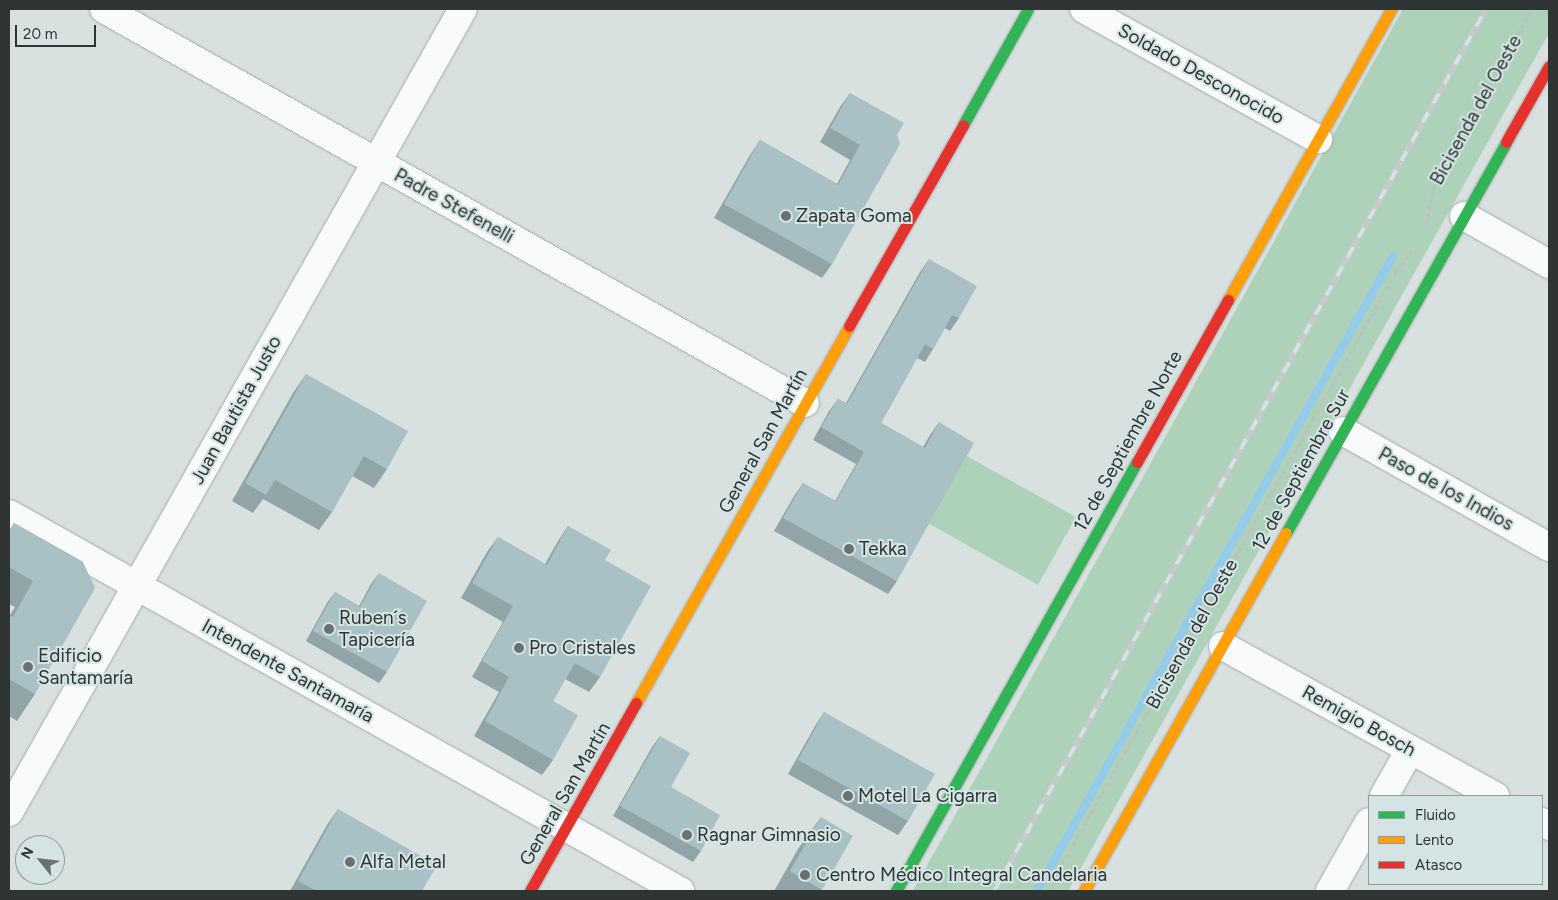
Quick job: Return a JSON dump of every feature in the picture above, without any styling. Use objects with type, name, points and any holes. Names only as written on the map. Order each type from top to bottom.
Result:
[{"type":"street","name":"Padre Stefenelli","points":[[104,9],[805,403]]},
{"type":"street","name":"Juan Bautista Justo","points":[[9,812],[463,9]]},
{"type":"street","name":"General San Martín","points":[[530,891],[1028,9]]},
{"type":"street","name":"Soldado Desconocido","points":[[1084,9],[1318,139]]},
{"type":"street","name":"12 de Septiembre Norte","points":[[896,891],[1391,9]]},
{"type":"street","name":"12 de Septiembre Sur","points":[[1084,891],[1549,66]]},
{"type":"street","points":[[1464,216],[1549,264]]},
{"type":"street","name":"Paso de los Indios","points":[[1343,432],[1549,547]]},
{"type":"street","name":"Intendente Santamaría","points":[[9,514],[680,891]]},
{"type":"street","name":"Remigio Bosch","points":[[1223,646],[1492,795]]},
{"type":"street","points":[[1385,795],[1410,750]]},
{"type":"street","points":[[1330,891],[1368,824]]},
{"type":"path","name":"Bicisenda del Oeste","points":[[1424,234],[1436,178],[1532,9]]},
{"type":"path","name":"Bicisenda del Oeste","points":[[1048,891],[1396,272],[1405,257],[1416,248]]},
{"type":"green space","points":[[1403,9],[1549,9],[1549,33],[1068,891],[913,891]]},
{"type":"green space","points":[[965,455],[1076,517],[1038,585],[928,523]]},
{"type":"building","points":[[850,93],[904,123],[897,135],[900,144],[832,264],[724,204],[760,140],[838,185],[860,145],[830,128]]},
{"type":"building","points":[[929,259],[977,286],[959,318],[952,315],[933,349],[925,344],[881,423],[925,448],[939,422],[974,443],[897,581],[783,518],[803,483],[836,501],[864,452],[821,427],[838,399],[847,404]]},
{"type":"building","points":[[306,374],[408,431],[387,469],[364,456],[332,512],[275,480],[266,495],[245,483]]},
{"type":"building","name":"Edificio Santamaría","points":[[14,523],[83,562],[95,588],[35,694],[9,679],[9,615],[13,617],[33,581],[9,567],[9,532]]},
{"type":"building","points":[[568,526],[611,550],[605,560],[651,586],[600,677],[575,663],[553,701],[578,715],[553,760],[485,721],[509,677],[482,661],[513,606],[472,583],[498,537],[547,565]]},
{"type":"building","points":[[379,573],[427,601],[387,672],[313,631],[335,592],[360,607]]},
{"type":"building","points":[[824,712],[935,774],[908,821],[798,760]]},
{"type":"building","points":[[660,736],[690,753],[671,787],[720,815],[701,851],[620,806]]},
{"type":"building","name":"Alfa Metal","points":[[338,809],[437,865],[422,891],[317,891],[298,881]]},
{"type":"building","points":[[821,817],[853,836],[822,890],[790,871]]},
{"type":"waterway","points":[[1037,891],[1393,256]]},
{"type":"railway","points":[[994,891],[1486,9]]},
{"type":"traffic: fast","points":[[963,125],[1028,9]]},
{"type":"traffic: fast","points":[[1286,533],[1506,142]]},
{"type":"traffic: fast","points":[[896,891],[1137,462]]},
{"type":"traffic: slow","points":[[1228,300],[1391,9]]},
{"type":"traffic: slow","points":[[636,703],[849,326]]},
{"type":"traffic: slow","points":[[1084,891],[1286,533]]},
{"type":"traffic: jam","points":[[1506,142],[1549,66]]},
{"type":"traffic: jam","points":[[849,326],[963,125]]},
{"type":"traffic: jam","points":[[1137,462],[1228,300]]},
{"type":"traffic: jam","points":[[530,891],[636,703]]},
{"type":"place","name":"Zapata Goma","points":[[786,216]]},
{"type":"place","name":"Tekka","points":[[849,549]]},
{"type":"place","name":"Ruben´s Tapicería","points":[[329,629]]},
{"type":"place","name":"Pro Cristales","points":[[519,648]]},
{"type":"place","name":"Edificio Santamaría","points":[[28,667]]},
{"type":"place","name":"Motel La Cigarra","points":[[848,796]]},
{"type":"place","name":"Ragnar Gimnasio","points":[[687,835]]},
{"type":"place","name":"Alfa Metal","points":[[350,862]]},
{"type":"place","name":"Centro Médico Integral Candelaria","points":[[805,875]]}]
